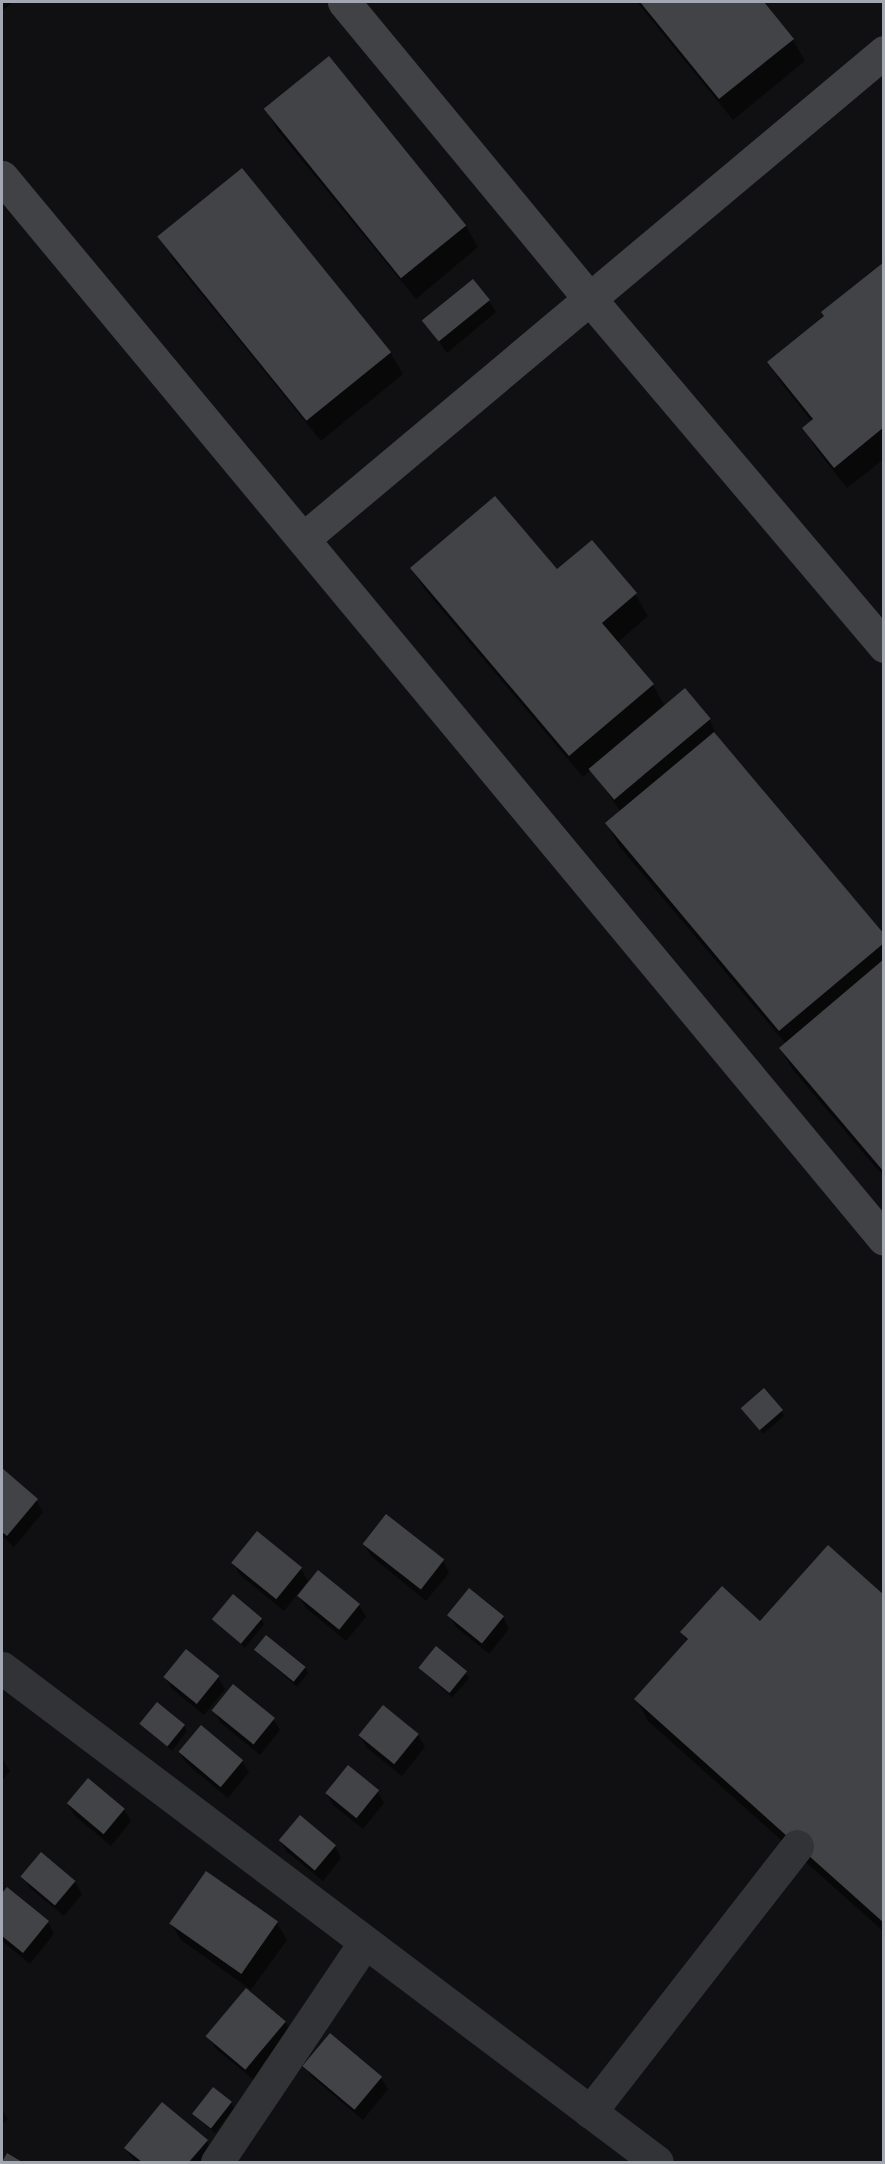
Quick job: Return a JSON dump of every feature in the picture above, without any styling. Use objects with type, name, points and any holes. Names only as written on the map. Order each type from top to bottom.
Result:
[{"type":"street","points":[[344,2],[590,299],[884,646]]},
{"type":"street","points":[[303,539],[884,52]]},
{"type":"street","points":[[2,177],[884,1239]]},
{"type":"street","points":[[2,1668],[657,2163]]},
{"type":"street","points":[[590,2112],[797,1846]]},
{"type":"street","points":[[217,2163],[364,1943]]},
{"type":"building","points":[[640,2],[764,2],[794,39],[719,99]]},
{"type":"building","points":[[329,56],[466,225],[401,278],[264,109]]},
{"type":"building","points":[[242,168],[391,352],[306,421],[157,237]]},
{"type":"building","points":[[884,262],[884,427],[834,468],[802,428],[813,419],[767,362],[824,316],[821,312]]},
{"type":"building","points":[[473,279],[490,300],[439,342],[422,321]]},
{"type":"building","points":[[495,496],[557,569],[592,540],[637,593],[602,623],[654,684],[569,756],[410,568]]},
{"type":"building","points":[[685,688],[711,719],[614,800],[588,769]]},
{"type":"building","points":[[714,732],[884,934],[884,943],[779,1031],[605,823]]},
{"type":"building","points":[[884,959],[884,1172],[779,1048]]},
{"type":"building","points":[[764,1388],[783,1410],[760,1430],[741,1408]]},
{"type":"building","points":[[2,1468],[38,1499],[7,1536],[2,1532]]},
{"type":"building","points":[[386,1514],[444,1560],[421,1590],[363,1544]]},
{"type":"building","points":[[257,1531],[302,1568],[276,1599],[231,1563]]},
{"type":"building","points":[[828,1545],[884,1595],[884,1923],[634,1699],[688,1639],[680,1632],[722,1586],[760,1621]]},
{"type":"building","points":[[318,1570],[360,1604],[339,1630],[297,1596]]},
{"type":"building","points":[[469,1588],[504,1616],[482,1644],[447,1615]]},
{"type":"building","points":[[233,1594],[262,1618],[241,1644],[212,1619]]},
{"type":"building","points":[[266,1635],[306,1667],[294,1682],[254,1650]]},
{"type":"building","points":[[436,1646],[467,1671],[449,1693],[418,1668]]},
{"type":"building","points":[[186,1649],[219,1676],[197,1704],[163,1677]]},
{"type":"building","points":[[233,1684],[275,1718],[254,1744],[212,1710]]},
{"type":"building","points":[[157,1702],[185,1725],[167,1746],[139,1724]]},
{"type":"building","points":[[383,1705],[419,1734],[394,1764],[358,1735]]},
{"type":"building","points":[[201,1725],[243,1760],[221,1787],[179,1752]]},
{"type":"building","points":[[348,1765],[379,1790],[356,1818],[325,1793]]},
{"type":"building","points":[[88,1778],[125,1809],[104,1834],[67,1803]]},
{"type":"building","points":[[300,1815],[336,1845],[315,1870],[279,1840]]},
{"type":"building","points":[[41,1852],[75,1881],[55,1905],[20,1877]]},
{"type":"building","points":[[206,1871],[278,1921],[241,1974],[169,1923]]},
{"type":"building","points":[[7,1887],[49,1921],[23,1953],[2,1936],[2,1893]]},
{"type":"building","points":[[246,1988],[286,2021],[245,2070],[206,2036]]},
{"type":"building","points":[[330,2033],[382,2077],[354,2110],[302,2066]]},
{"type":"building","points":[[213,2087],[232,2102],[211,2129],[192,2114]]},
{"type":"building","points":[[162,2102],[208,2140],[189,2162],[142,2162],[124,2148]]},
{"type":"building","points":[[7,2153],[22,2162],[2,2162]]}]
